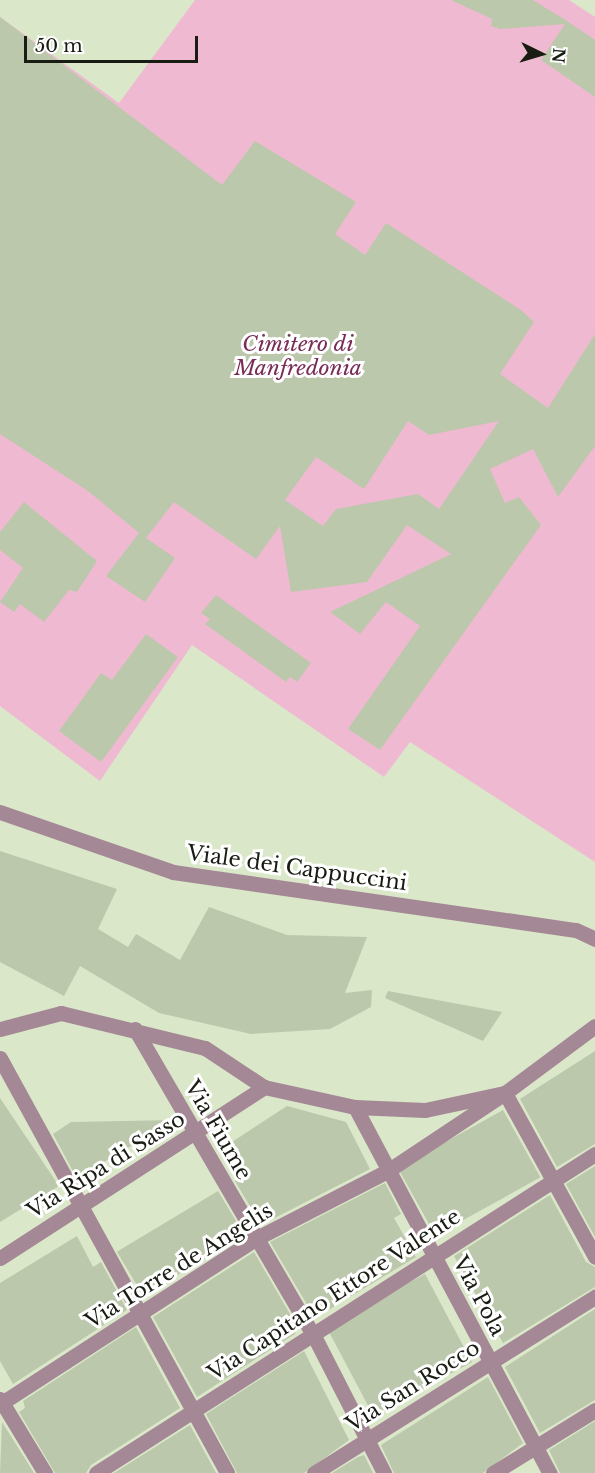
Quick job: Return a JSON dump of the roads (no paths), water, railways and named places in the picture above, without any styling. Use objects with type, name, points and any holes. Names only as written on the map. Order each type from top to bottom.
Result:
[{"type":"street","name":"Viale dei Cappuccini","points":[[0,812],[173,872],[576,930],[595,939]]},
{"type":"street","points":[[0,1029],[61,1013],[135,1029],[205,1048],[264,1087],[355,1107],[425,1110],[505,1093],[595,1257]]},
{"type":"street","name":"Via Torre de Angelis","points":[[1,1402],[141,1316],[255,1239],[389,1170],[505,1093],[595,1026]]},
{"type":"street","name":"Via Fiume","points":[[135,1029],[197,1133],[255,1239],[314,1336],[384,1473]]},
{"type":"street","points":[[0,1058],[226,1473]]},
{"type":"street","name":"Via Ripa di Sasso","points":[[0,1258],[197,1133],[264,1087]]},
{"type":"street","name":"Via Pola","points":[[355,1107],[550,1473]]},
{"type":"street","name":"Via Capitano Ettore Valente","points":[[96,1473],[314,1336],[434,1254],[595,1154]]},
{"type":"street","name":"Via San Rocco","points":[[314,1473],[595,1297]]},
{"type":"street","points":[[1,1402],[45,1473]]},
{"type":"street","points":[[493,1473],[595,1410]]},
{"type":"park label","name":"Cimitero di Manfredonia","points":[[298,356]]}]
